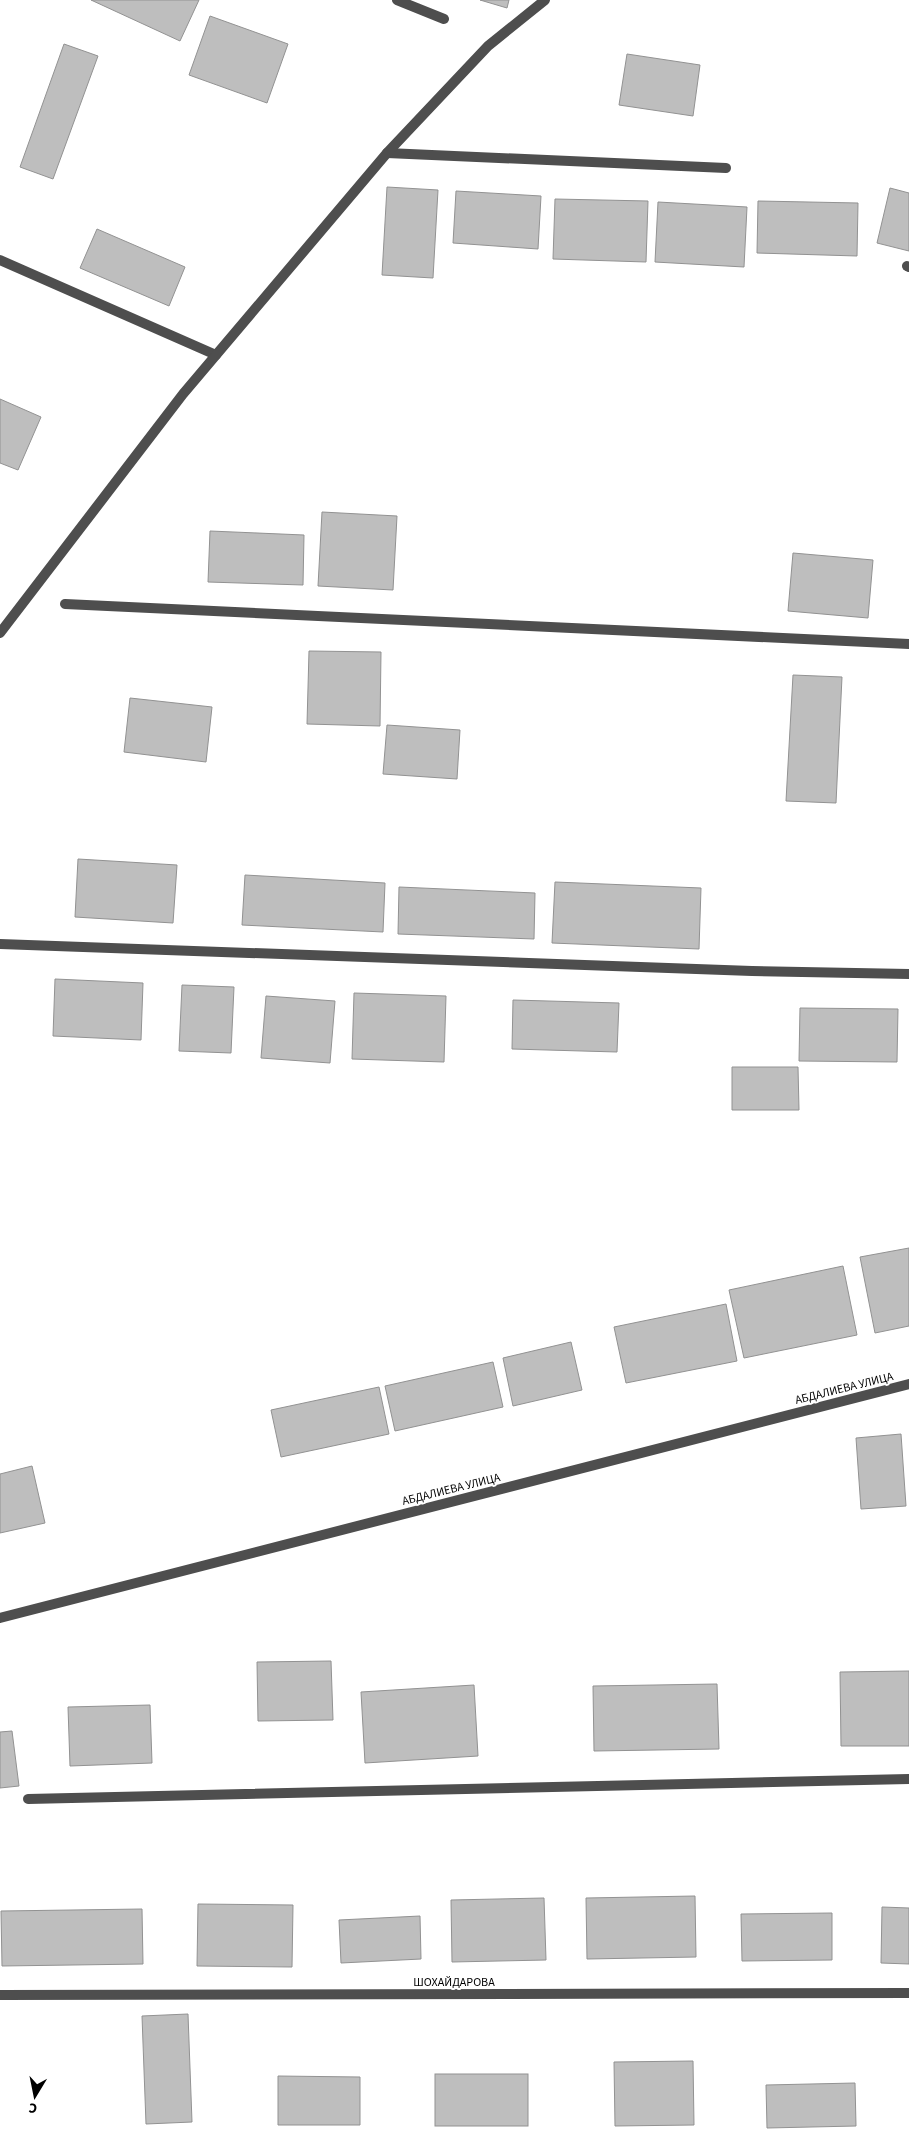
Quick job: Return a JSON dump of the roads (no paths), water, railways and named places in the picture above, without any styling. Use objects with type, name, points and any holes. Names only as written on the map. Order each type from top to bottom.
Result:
[{"type":"street","points":[[397,0],[444,19]]},
{"type":"street","points":[[0,633],[183,394],[387,153],[488,46],[545,0]]},
{"type":"street","points":[[387,153],[726,168]]},
{"type":"street","points":[[0,260],[216,355]]},
{"type":"street","points":[[65,604],[909,644]]},
{"type":"street","points":[[0,944],[732,970],[909,974]]},
{"type":"street","name":"АБДАЛИЕВА УЛИЦА","points":[[0,1618],[909,1384]]},
{"type":"street","points":[[28,1800],[909,1779]]},
{"type":"street","name":"ШОХАЙДАРОВА","points":[[0,1996],[909,1993]]}]
